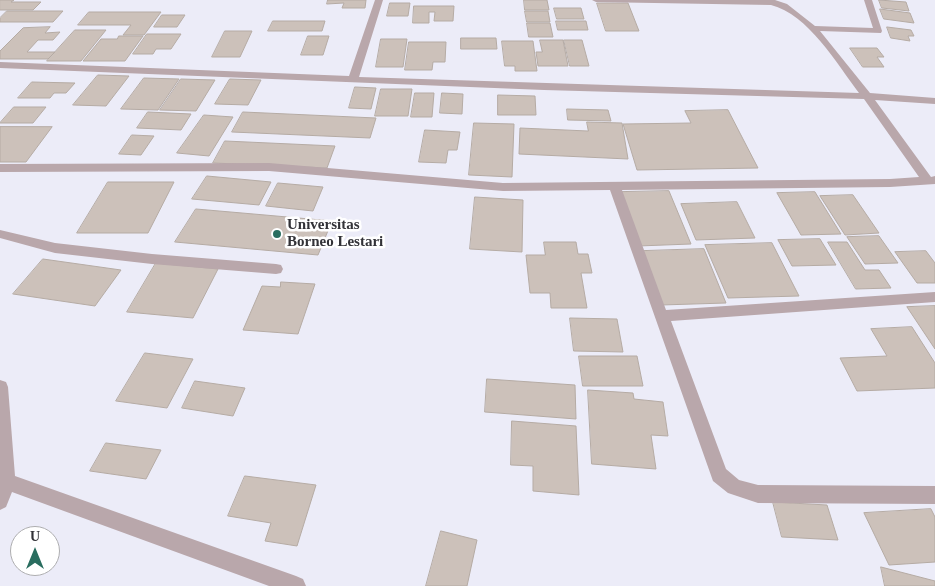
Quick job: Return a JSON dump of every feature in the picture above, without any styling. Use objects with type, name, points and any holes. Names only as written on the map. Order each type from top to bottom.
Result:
[{"type":"street","points":[[353,79],[379,0]]},
{"type":"street","points":[[596,0],[771,1],[784,6],[813,28],[868,96],[932,181]]},
{"type":"street","points":[[813,28],[878,31],[868,0]]},
{"type":"street","points":[[0,65],[544,87],[868,96],[935,100]]},
{"type":"street","points":[[0,168],[269,167],[502,187],[615,187],[932,181]]},
{"type":"street","points":[[615,187],[719,475],[734,487],[758,494],[935,495]]},
{"type":"street","points":[[0,234],[56,248],[152,259],[276,269]]},
{"type":"street","points":[[662,316],[935,297]]},
{"type":"street","points":[[0,387],[7,482],[0,500]]},
{"type":"street","points":[[7,482],[296,586]]},
{"type":"building","points":[[0,0],[41,2],[33,10],[0,10]]},
{"type":"building","points":[[328,0],[366,0],[365,8],[342,8],[344,3],[327,4]]},
{"type":"building","points":[[524,0],[547,0],[549,10],[525,10]]},
{"type":"building","points":[[879,0],[906,2],[909,11],[882,8]]},
{"type":"building","points":[[390,3],[410,3],[408,16],[387,16]]},
{"type":"building","points":[[597,3],[628,3],[639,31],[606,31]]},
{"type":"building","points":[[414,6],[454,6],[453,21],[434,21],[435,12],[429,12],[429,23],[413,23]]},
{"type":"building","points":[[554,8],[581,8],[584,19],[557,19]]},
{"type":"building","points":[[880,9],[910,13],[914,23],[884,19]]},
{"type":"building","points":[[7,11],[63,11],[53,22],[0,22],[0,18]]},
{"type":"building","points":[[525,11],[548,11],[550,22],[527,22]]},
{"type":"building","points":[[89,12],[161,12],[144,35],[123,35],[131,25],[78,25]]},
{"type":"building","points":[[162,15],[185,15],[177,27],[154,27]]},
{"type":"building","points":[[273,21],[325,21],[322,31],[268,31]]},
{"type":"building","points":[[556,21],[586,21],[588,30],[558,30]]},
{"type":"building","points":[[527,23],[550,23],[553,37],[529,37]]},
{"type":"building","points":[[50,27],[45,33],[60,32],[53,40],[38,40],[27,52],[55,52],[48,59],[0,59],[0,51],[23,28]]},
{"type":"building","points":[[887,27],[911,30],[914,36],[908,36],[910,41],[891,38]]},
{"type":"building","points":[[75,30],[106,30],[81,61],[47,61]]},
{"type":"building","points":[[225,31],[252,31],[240,57],[212,57]]},
{"type":"building","points":[[147,34],[181,34],[171,49],[156,49],[153,54],[133,54]]},
{"type":"building","points":[[119,36],[143,36],[125,61],[83,61],[101,39],[117,39]]},
{"type":"building","points":[[308,36],[329,36],[323,55],[301,55]]},
{"type":"building","points":[[461,38],[496,38],[497,49],[461,49]]},
{"type":"building","points":[[381,39],[407,39],[403,67],[376,67]]},
{"type":"building","points":[[540,40],[563,40],[568,66],[538,66],[536,52],[542,52]]},
{"type":"building","points":[[564,40],[582,40],[589,66],[570,66]]},
{"type":"building","points":[[502,41],[533,41],[537,71],[515,71],[515,66],[505,66]]},
{"type":"building","points":[[409,42],[446,42],[445,62],[433,62],[432,70],[405,70]]},
{"type":"building","points":[[850,48],[877,48],[884,57],[877,57],[884,67],[863,67]]},
{"type":"building","points":[[98,75],[129,76],[106,106],[73,105]]},
{"type":"building","points":[[144,78],[179,79],[158,110],[121,109]]},
{"type":"building","points":[[181,79],[215,80],[196,111],[160,110]]},
{"type":"building","points":[[230,79],[261,80],[248,105],[215,104]]},
{"type":"building","points":[[32,82],[75,83],[66,93],[54,93],[50,98],[18,98]]},
{"type":"building","points":[[355,87],[376,88],[371,109],[349,108]]},
{"type":"building","points":[[381,89],[412,89],[408,116],[375,116]]},
{"type":"building","points":[[415,93],[434,93],[432,117],[411,117]]},
{"type":"building","points":[[442,93],[463,94],[462,114],[440,113]]},
{"type":"building","points":[[498,95],[535,96],[536,115],[498,115]]},
{"type":"building","points":[[14,107],[46,107],[33,123],[0,123]]},
{"type":"building","points":[[567,109],[608,110],[611,121],[568,120]]},
{"type":"building","points":[[728,110],[758,168],[637,170],[623,124],[691,123],[685,111]]},
{"type":"building","points":[[148,112],[191,114],[181,130],[137,128]]},
{"type":"building","points":[[243,112],[376,118],[370,138],[232,132]]},
{"type":"building","points":[[204,115],[233,117],[209,156],[177,153]]},
{"type":"building","points":[[587,122],[622,123],[628,159],[519,154],[520,128],[588,131]]},
{"type":"building","points":[[474,123],[514,124],[512,177],[469,175]]},
{"type":"building","points":[[0,127],[52,127],[26,162],[0,162]]},
{"type":"building","points":[[425,130],[460,132],[457,150],[448,150],[446,163],[419,162]]},
{"type":"building","points":[[132,135],[154,136],[141,155],[119,154]]},
{"type":"building","points":[[225,141],[335,146],[327,168],[213,163]]},
{"type":"building","points":[[207,176],[271,182],[259,205],[192,199]]},
{"type":"building","points":[[108,182],[174,182],[148,233],[77,233]]},
{"type":"building","points":[[278,183],[323,187],[313,211],[266,206]]},
{"type":"building","points":[[669,191],[691,244],[638,246],[621,192]]},
{"type":"building","points":[[815,192],[841,234],[801,235],[777,193]]},
{"type":"building","points":[[853,195],[879,233],[845,235],[820,196]]},
{"type":"building","points":[[475,197],[523,200],[522,252],[470,249]]},
{"type":"building","points":[[737,202],[755,238],[696,240],[681,204]]},
{"type":"building","points":[[196,209],[332,221],[318,255],[175,242]]},
{"type":"building","points":[[879,236],[898,263],[865,264],[847,237]]},
{"type":"building","points":[[820,239],[836,265],[792,266],[778,240]]},
{"type":"building","points":[[544,242],[576,242],[578,254],[588,254],[592,273],[581,273],[587,308],[551,308],[550,293],[530,293],[526,255],[545,255]]},
{"type":"building","points":[[828,242],[847,242],[865,270],[879,270],[891,288],[856,289]]},
{"type":"building","points":[[772,243],[799,296],[728,298],[705,245]]},
{"type":"building","points":[[704,249],[726,303],[661,305],[643,251]]},
{"type":"building","points":[[926,251],[935,263],[935,283],[917,283],[895,252]]},
{"type":"building","points":[[43,259],[121,270],[95,306],[13,294]]},
{"type":"building","points":[[156,263],[218,269],[193,318],[127,312]]},
{"type":"building","points":[[281,282],[315,284],[298,334],[243,330],[262,286],[280,287]]},
{"type":"building","points":[[935,306],[935,349],[907,307]]},
{"type":"building","points":[[570,318],[617,319],[623,352],[574,351]]},
{"type":"building","points":[[912,327],[935,363],[935,388],[857,391],[840,358],[887,356],[871,329]]},
{"type":"building","points":[[145,353],[193,359],[167,408],[116,401]]},
{"type":"building","points":[[579,356],[637,356],[643,386],[583,386]]},
{"type":"building","points":[[487,379],[575,385],[576,419],[485,412]]},
{"type":"building","points":[[195,381],[245,388],[233,416],[182,408]]},
{"type":"building","points":[[588,390],[633,393],[634,399],[663,402],[668,436],[651,435],[656,469],[592,464]]},
{"type":"building","points":[[512,421],[576,426],[579,495],[533,491],[533,466],[511,465]]},
{"type":"building","points":[[106,443],[161,450],[146,479],[90,471]]},
{"type":"building","points":[[245,476],[316,485],[297,546],[265,541],[271,523],[228,516]]},
{"type":"building","points":[[773,502],[827,505],[838,540],[782,537]]},
{"type":"building","points":[[931,509],[935,517],[935,562],[889,565],[864,513]]},
{"type":"building","points":[[441,531],[477,540],[467,586],[426,586]]},
{"type":"building","points":[[881,567],[935,581],[935,586],[885,586]]},
{"type":"place","name":"Universitas Borneo Lestari","points":[[277,234]]}]
